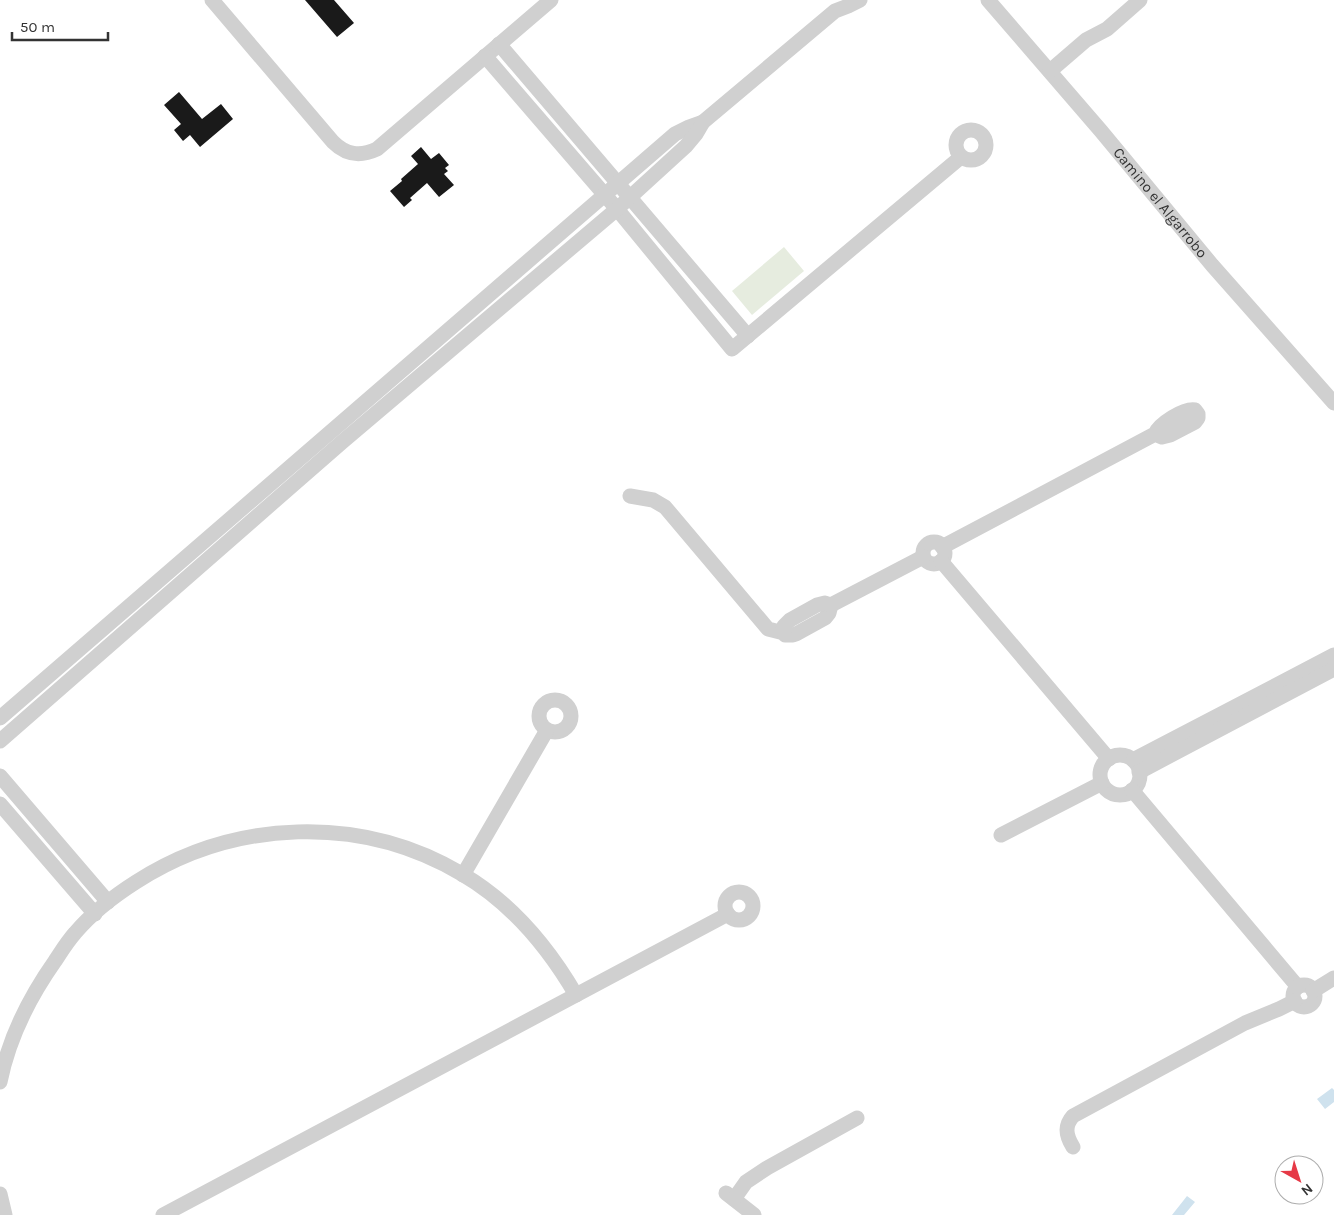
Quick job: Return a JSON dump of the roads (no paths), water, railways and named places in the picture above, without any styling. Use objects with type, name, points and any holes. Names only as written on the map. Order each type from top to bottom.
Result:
[{"type":"street","points":[[212,0],[333,142],[349,153],[362,154],[377,149],[551,0]]},
{"type":"street","points":[[0,741],[342,442],[630,198],[691,140],[703,122],[838,5],[848,6],[860,0]]},
{"type":"street","name":"Camino el Algarrobo","points":[[988,0],[1101,131],[1212,265],[1334,403]]},
{"type":"street","points":[[1050,71],[1086,40],[1100,22],[1126,0]]},
{"type":"street","points":[[1086,40],[1106,29],[1140,0]]},
{"type":"street","points":[[499,44],[748,336]]},
{"type":"street","points":[[485,56],[617,209],[732,349],[961,157]]},
{"type":"street","points":[[0,718],[676,134],[703,122]]},
{"type":"street","points":[[942,554],[1154,434]]},
{"type":"street","points":[[630,496],[653,500],[665,507],[764,625],[774,632],[784,633],[782,630],[790,620],[821,604],[831,605],[924,557],[924,549],[929,544],[936,543],[942,554],[1108,758]]},
{"type":"street","points":[[1136,766],[1334,655]]},
{"type":"street","points":[[1136,766],[1334,670]]},
{"type":"street","points":[[463,874],[548,730]]},
{"type":"street","points":[[1121,755],[1128,757],[1136,766],[1139,779],[1137,785],[1127,793],[1115,794],[1110,792],[1102,783],[1101,770],[1108,758],[1121,755]]},
{"type":"street","points":[[0,776],[108,902]]},
{"type":"street","points":[[1001,835],[1102,783]]},
{"type":"street","points":[[1132,790],[1296,994]]},
{"type":"street","points":[[0,804],[95,914]]},
{"type":"street","points":[[0,1082],[14,1035],[28,1002],[75,933],[108,902],[144,877],[178,859],[238,838],[305,831],[341,834],[388,842],[426,856],[463,874],[493,896],[521,921],[556,962],[576,994]]},
{"type":"street","points":[[163,1215],[728,914]]},
{"type":"street","points":[[1073,1147],[1068,1137],[1067,1129],[1073,1116],[1245,1023],[1279,1009],[1305,985],[1314,991],[1334,978]]},
{"type":"street","points":[[754,1215],[730,1196],[746,1182],[767,1168],[856,1118]]},
{"type":"street","points":[[0,1194],[5,1215]]},
{"type":"water","points":[[1332,1088],[1334,1090],[1334,1102],[1325,1109],[1317,1099]]},
{"type":"water","points":[[1187,1196],[1195,1202],[1184,1215],[1172,1215]]}]
